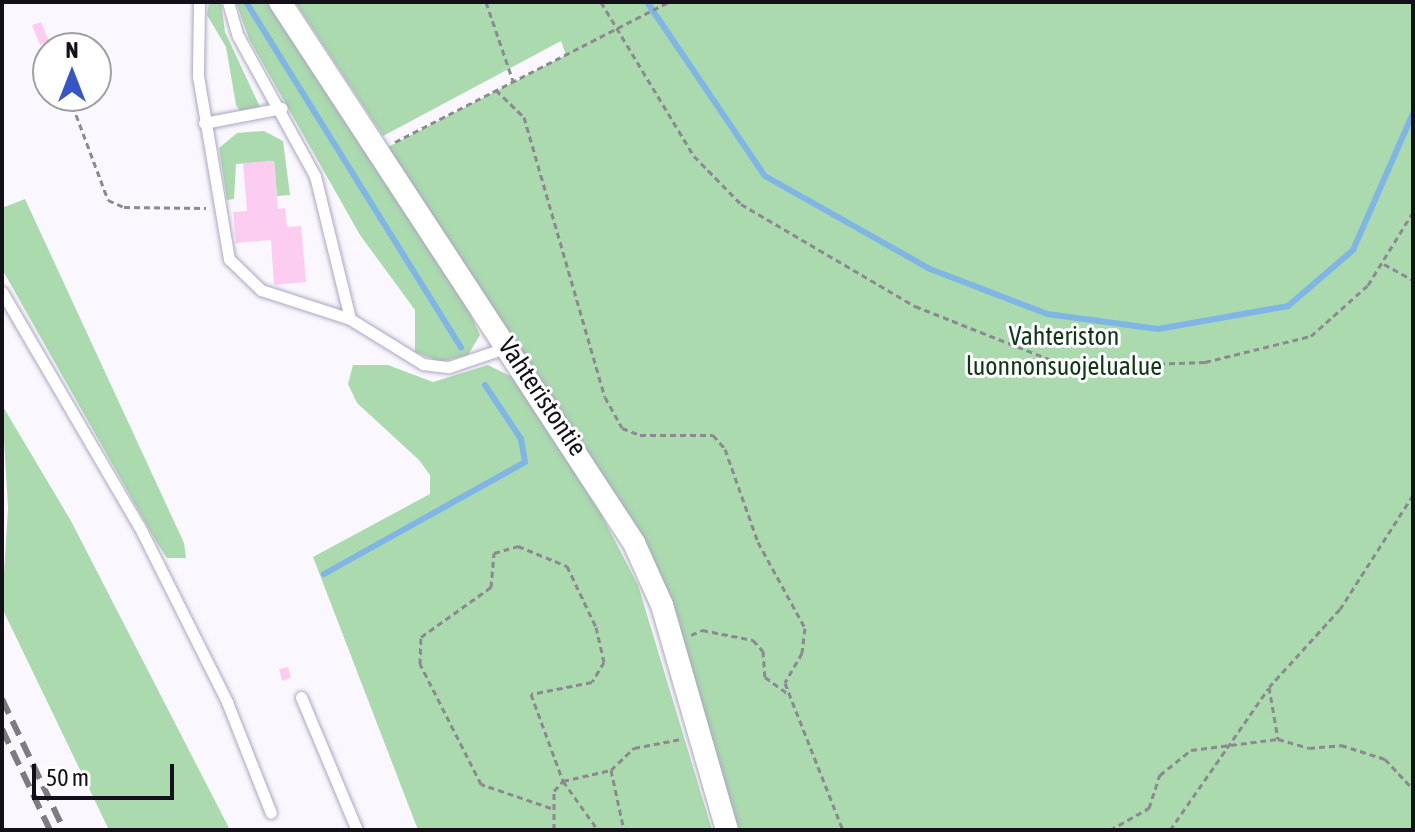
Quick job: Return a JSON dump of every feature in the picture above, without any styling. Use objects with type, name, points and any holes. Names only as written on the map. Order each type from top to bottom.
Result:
[{"type":"street","name":"Vahteristontie","points":[[280,2],[634,543],[672,643],[727,830]]},
{"type":"lane","points":[[199,2],[204,123],[217,208],[225,250],[242,278],[350,319],[423,364],[449,367],[508,347]]},
{"type":"lane","points":[[228,2],[238,36],[282,108],[326,207],[350,319]]},
{"type":"lane","points":[[204,123],[282,108]]},
{"type":"lane","points":[[2,292],[139,526],[227,702],[271,813]]},
{"type":"lane","points":[[301,697],[357,830]]},
{"type":"path","points":[[486,2],[513,81]]},
{"type":"path","points":[[601,2],[694,156],[741,204],[915,306],[1069,367],[1143,370],[1287,346],[1332,323],[1384,264],[1413,212]]},
{"type":"path","points":[[376,152],[669,2]]},
{"type":"path","points":[[496,90],[524,117],[605,397],[622,428],[640,435],[713,435],[725,449],[758,542],[805,628],[785,683],[843,830]]},
{"type":"path","points":[[75,112],[108,200],[124,207],[217,208]]},
{"type":"path","points":[[1384,264],[1413,280]]},
{"type":"path","points":[[1170,830],[1226,741],[1269,687],[1340,609],[1413,495]]},
{"type":"path","points":[[551,808],[481,784],[420,664],[421,637],[491,587],[494,553],[518,546],[567,566],[604,662],[592,682],[531,694],[563,781],[598,830]]},
{"type":"path","points":[[672,643],[702,630],[753,640],[763,651],[765,677],[789,694]]},
{"type":"path","points":[[1269,687],[1278,739]]},
{"type":"path","points":[[563,781],[611,770],[634,748],[700,735]]},
{"type":"path","points":[[1110,830],[1149,808],[1160,775],[1191,750],[1226,741],[1278,739],[1309,748],[1341,745],[1385,759],[1413,789]]},
{"type":"path","points":[[611,770],[624,830]]},
{"type":"path","points":[[554,830],[551,808],[563,781]]},
{"type":"green space","points":[[209,2],[221,2],[225,32],[260,107],[240,111],[236,105],[226,47],[207,15]]},
{"type":"green space","points":[[236,2],[269,2],[469,311],[480,335],[468,355],[440,362],[415,352],[415,310],[360,235],[249,39]]},
{"type":"green space","name":"Vahteriston luonnonsuojelualue","points":[[295,2],[1413,2],[1413,830],[733,830],[664,588],[384,149],[566,55],[561,41],[383,136]]},
{"type":"green space","points":[[264,131],[283,141],[290,195],[277,196],[274,161],[236,164],[234,199],[227,200],[219,148],[237,133]]},
{"type":"green space","points":[[25,199],[184,543],[186,558],[167,558],[157,543],[2,269],[2,208]]},
{"type":"green space","points":[[353,365],[388,365],[433,382],[488,365],[512,377],[597,506],[638,585],[712,830],[418,830],[313,557],[430,494],[430,475],[419,460],[357,403],[348,384]]},
{"type":"green space","points":[[2,405],[71,521],[230,830],[109,830],[2,608],[8,508]]},
{"type":"building","points":[[41,22],[45,32],[35,32],[32,25]]},
{"type":"building","points":[[274,161],[278,209],[285,208],[287,227],[301,226],[306,282],[274,285],[271,240],[236,243],[233,212],[247,211],[243,163]]},
{"type":"building","points":[[288,667],[291,678],[282,681],[279,669]]},
{"type":"waterway","points":[[246,2],[461,348]]},
{"type":"waterway","points":[[647,2],[765,176],[930,269],[1047,314],[1158,329],[1288,306],[1353,250],[1413,113]]},
{"type":"waterway","points":[[324,574],[525,462],[521,439],[485,385]]},
{"type":"railway","points":[[2,699],[64,830]]},
{"type":"railway","points":[[2,729],[50,830]]}]
